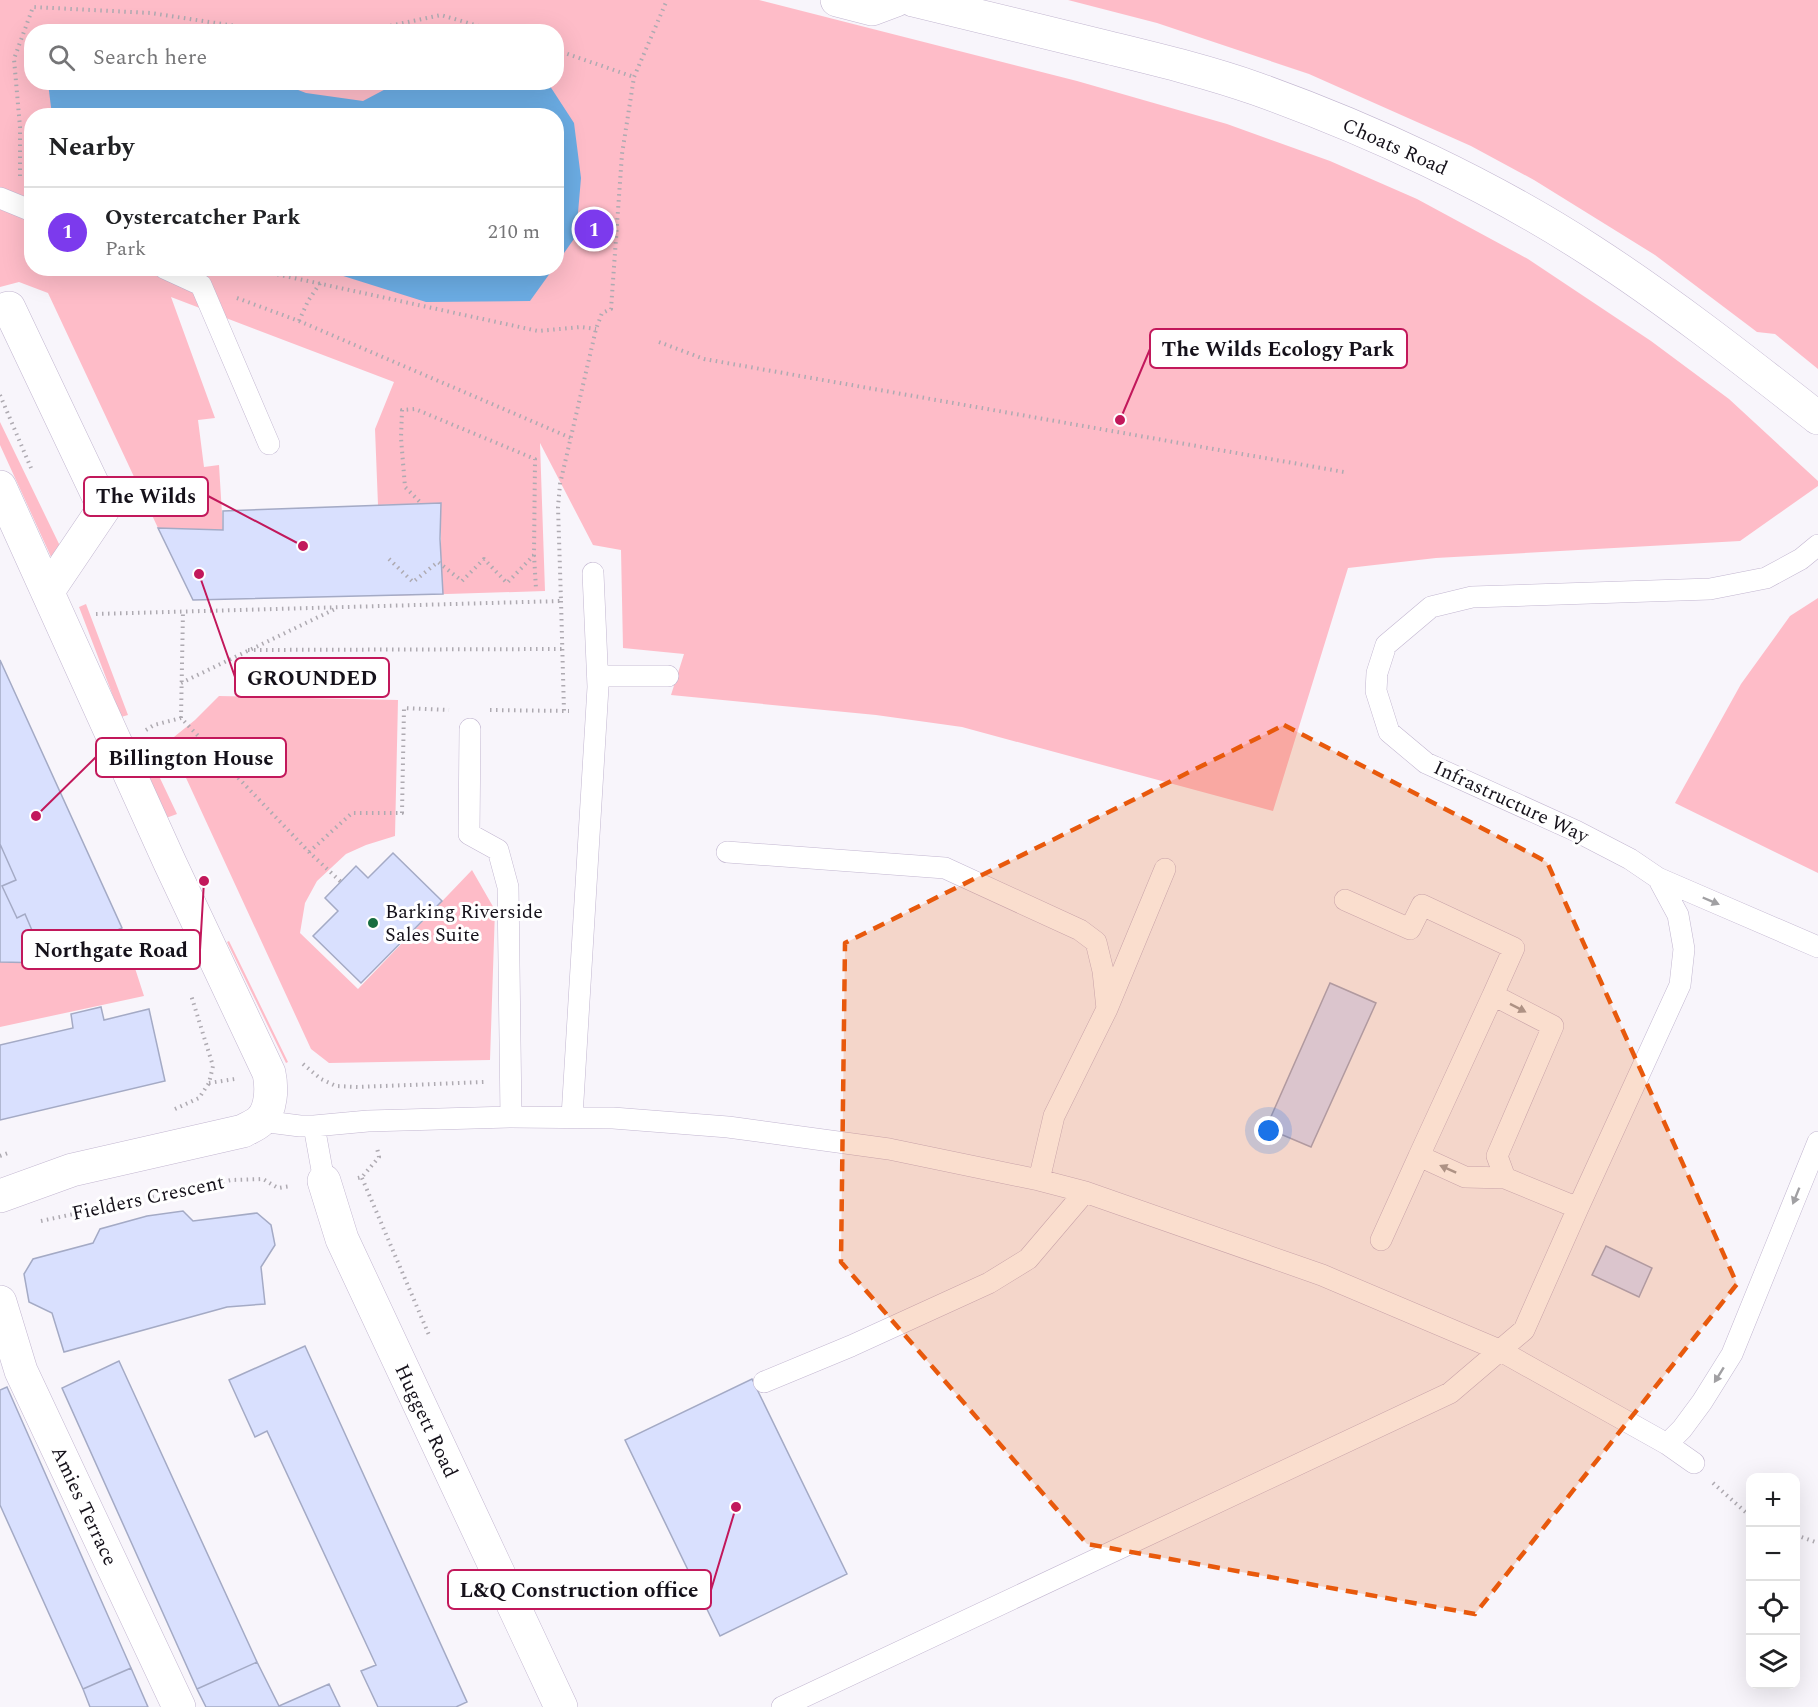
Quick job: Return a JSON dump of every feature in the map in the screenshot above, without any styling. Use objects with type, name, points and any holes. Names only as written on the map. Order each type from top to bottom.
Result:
[{"type":"street","points":[[837,0],[872,9],[896,0]]},
{"type":"street","name":"Choats Road","points":[[913,0],[1151,58],[1256,89],[1439,166],[1512,204],[1590,249],[1730,348],[1818,418]]},
{"type":"street","points":[[0,311],[9,308],[104,508],[48,591]]},
{"type":"street","points":[[0,487],[271,1083],[270,1100],[261,1120],[243,1131],[72,1170],[0,1196]]},
{"type":"street","name":"Huggett Road","points":[[325,1182],[342,1239],[561,1707]]},
{"type":"street","name":"Amies Terrace","points":[[0,1302],[21,1371],[179,1707]]},
{"type":"lane","points":[[181,276],[201,285],[268,444]]},
{"type":"lane","name":"Infrastructure Way","points":[[782,1707],[1450,1393],[1524,1330],[1680,986],[1684,949],[1678,915],[1658,878],[1630,859],[1575,831],[1426,763],[1389,732],[1376,692],[1377,673],[1386,645],[1431,607],[1472,597],[1710,589],[1766,578],[1800,559],[1818,545]]},
{"type":"lane","points":[[572,1117],[597,710],[598,676],[593,573]]},
{"type":"lane","points":[[598,676],[668,676]]},
{"type":"lane","points":[[470,729],[469,834],[498,850],[508,887],[511,1117]]},
{"type":"lane","points":[[727,852],[945,868],[1080,930],[1096,942],[1107,1009]]},
{"type":"lane","points":[[1040,1180],[1054,1116],[1107,1009],[1165,869]]},
{"type":"lane","points":[[1658,878],[1818,947]]},
{"type":"lane","points":[[1345,900],[1410,929],[1422,905],[1514,948],[1381,1240]]},
{"type":"lane","points":[[1493,995],[1552,1026],[1497,1156],[1505,1178]]},
{"type":"lane","points":[[261,1120],[314,1126],[368,1120],[511,1117],[613,1118],[728,1127],[889,1149],[1040,1180],[1085,1192],[1322,1275],[1499,1350],[1667,1444],[1694,1462]]},
{"type":"lane","name":"Huggett Road","points":[[314,1126],[325,1182]]},
{"type":"lane","points":[[1667,1444],[1682,1429],[1702,1402],[1732,1354],[1818,1142]]},
{"type":"lane","points":[[1419,1156],[1465,1177],[1505,1178],[1578,1208]]},
{"type":"lane","points":[[764,1382],[851,1346],[989,1283],[1028,1259],[1085,1192]]},
{"type":"path","points":[[27,24],[33,8],[30,0]]},
{"type":"path","points":[[564,711],[558,497],[596,329],[602,313],[611,309],[622,154],[634,77],[667,0]]},
{"type":"path","points":[[33,8],[151,13],[222,24]]},
{"type":"path","points":[[399,24],[441,15],[472,24]]},
{"type":"path","points":[[15,205],[20,181],[20,127],[14,59],[24,32]]},
{"type":"path","points":[[564,53],[634,77]]},
{"type":"path","points":[[286,276],[538,331],[581,327],[596,329]]},
{"type":"path","points":[[299,321],[320,283]]},
{"type":"path","points":[[201,285],[299,321],[571,438]]},
{"type":"path","points":[[659,342],[704,359],[1344,472]]},
{"type":"path","points":[[421,503],[405,487],[401,438],[402,410],[415,408],[535,459],[536,589]]},
{"type":"path","points":[[389,559],[413,582],[438,562],[462,581],[484,559],[507,583],[534,555]]},
{"type":"path","points":[[95,614],[561,601]]},
{"type":"path","points":[[181,683],[336,608]]},
{"type":"path","points":[[183,611],[181,718],[309,852],[341,882]]},
{"type":"path","points":[[249,650],[562,649]]},
{"type":"path","points":[[309,852],[352,813],[402,813],[404,708],[459,710]]},
{"type":"path","points":[[482,710],[597,710]]},
{"type":"path","points":[[154,725],[181,718]]},
{"type":"path","points":[[207,1042],[213,1066],[209,1083],[236,1079]]},
{"type":"path","points":[[321,1079],[336,1086],[357,1087],[511,1081]]},
{"type":"path","points":[[325,1182],[362,1177],[379,1157],[377,1145]]},
{"type":"path","points":[[362,1177],[429,1335]]},
{"type":"path","name":"Fielders Crescent","points":[[36,1222],[231,1180],[263,1179],[278,1188],[325,1182]]},
{"type":"path","points":[[1694,1462],[1721,1492],[1746,1513]]},
{"type":"path","points":[[1800,1536],[1818,1543]]},
{"type":"highlighted area","points":[[1284,725],[1547,862],[1737,1284],[1475,1614],[1087,1544],[841,1262],[845,943]]},
{"type":"shaded area","points":[[0,0],[759,0],[1077,81],[1227,124],[1330,161],[1417,199],[1528,259],[1651,341],[1729,399],[1818,481],[1818,486],[1740,541],[1436,558],[1348,568],[1273,811],[962,727],[876,715],[671,695],[684,654],[623,648],[621,550],[593,545],[540,443],[545,591],[384,596],[383,555],[441,552],[441,503],[378,505],[375,429],[394,382],[171,297],[215,418],[198,420],[204,467],[219,465],[223,530],[158,528],[48,293],[19,282],[0,287]]},
{"type":"shaded area","points":[[1068,0],[1818,0],[1818,369],[1775,334],[1757,332],[1655,255],[1534,180],[1471,146],[1309,74],[1157,23]]},
{"type":"shaded area","points":[[0,422],[60,546],[52,559],[0,445]]},
{"type":"shaded area","points":[[1818,598],[1818,873],[1675,803],[1741,684],[1790,616]]},
{"type":"shaded area","points":[[86,604],[128,715],[121,717],[79,607]]},
{"type":"shaded area","points":[[219,696],[398,700],[395,836],[346,854],[317,881],[305,903],[300,933],[358,989],[472,870],[495,910],[490,1060],[329,1063],[311,1049],[169,741]]},
{"type":"shaded area","points":[[149,755],[177,814],[166,818],[139,760]]},
{"type":"shaded area","points":[[122,928],[144,996],[0,1027],[0,962],[47,963]]},
{"type":"shaded area","points":[[229,941],[288,1062],[286,1063],[227,942]]},
{"type":"water","points":[[49,90],[298,90],[363,101],[384,90],[553,90],[574,123],[581,178],[576,236],[564,253],[564,108],[51,108]]},
{"type":"water","points":[[343,276],[548,276],[530,301],[426,302]]},
{"type":"building","points":[[441,503],[443,594],[193,600],[158,528],[223,530],[223,511]]},
{"type":"building","points":[[0,660],[122,928],[46,963],[25,914],[17,918],[2,886],[16,880],[0,844]]},
{"type":"building","points":[[0,844],[16,880],[2,886],[17,918],[25,914],[46,963],[0,962]]},
{"type":"building","name":"Barking Riverside Sales Suite","points":[[393,853],[442,901],[361,983],[313,936],[338,911],[325,898],[356,866],[368,878]]},
{"type":"building","points":[[1330,983],[1376,1003],[1311,1147],[1266,1128]]},
{"type":"building","points":[[101,1007],[104,1020],[149,1009],[165,1081],[0,1120],[0,1045],[73,1028],[71,1014]]},
{"type":"building","points":[[183,1211],[193,1221],[257,1213],[271,1225],[275,1245],[261,1267],[265,1304],[227,1307],[64,1352],[52,1313],[29,1302],[24,1274],[33,1259],[93,1243],[100,1229],[147,1216]]},
{"type":"building","points":[[1606,1246],[1652,1268],[1639,1297],[1592,1275]]},
{"type":"building","points":[[305,1346],[467,1702],[456,1707],[378,1707],[361,1671],[376,1665],[267,1431],[255,1437],[229,1380]]},
{"type":"building","points":[[119,1361],[257,1662],[197,1689],[62,1388]]},
{"type":"building","points":[[752,1379],[847,1574],[720,1636],[625,1440]]},
{"type":"building","points":[[7,1387],[131,1668],[83,1689],[0,1505],[0,1390]]},
{"type":"building","points":[[257,1662],[279,1706],[329,1684],[340,1707],[206,1707],[197,1689]]},
{"type":"building","points":[[131,1668],[148,1707],[90,1707],[83,1689]]},
{"type":"place","name":"Oystercatcher Park","points":[[594,229]]},
{"type":"place","name":"The Wilds Ecology Park","points":[[1120,420]]},
{"type":"place","name":"The Wilds","points":[[303,546]]},
{"type":"place","name":"GROUNDED","points":[[199,574]]},
{"type":"place","name":"Billington House","points":[[36,816]]},
{"type":"place","name":"Northgate Road","points":[[204,881]]},
{"type":"place","name":"Barking Riverside Sales Suite","points":[[373,923]]},
{"type":"place","name":"L&Q Construction office","points":[[736,1507]]}]
